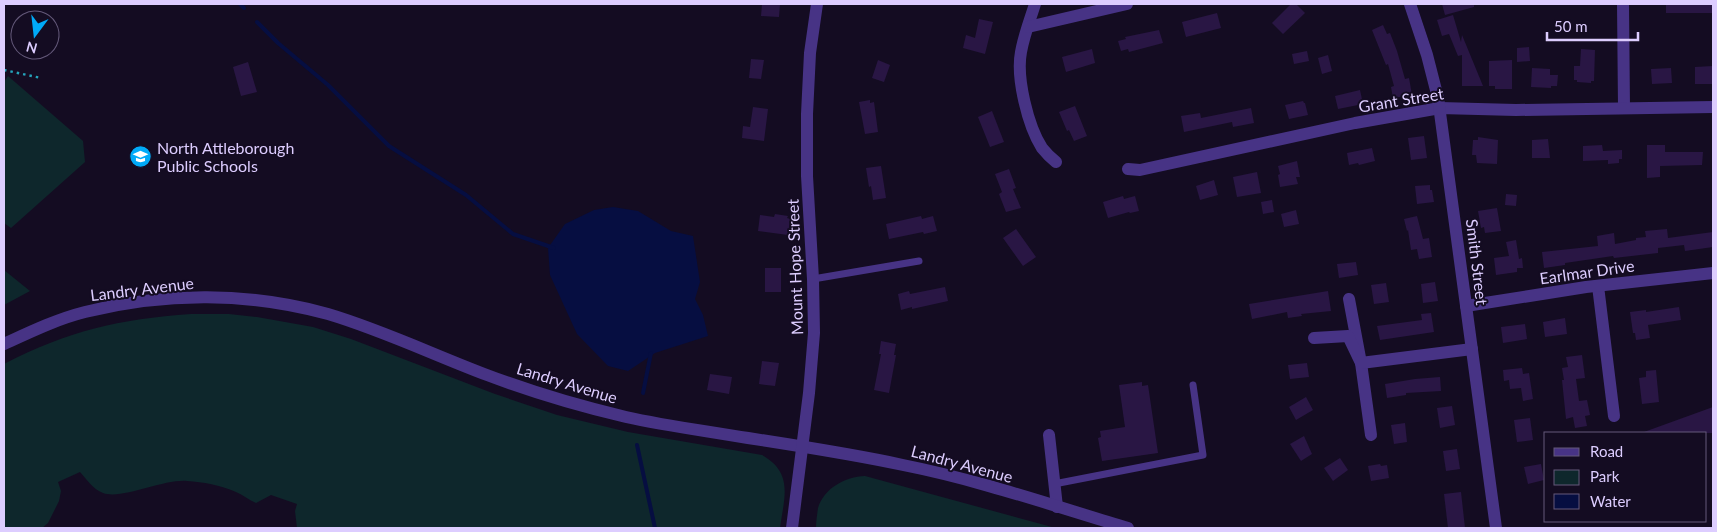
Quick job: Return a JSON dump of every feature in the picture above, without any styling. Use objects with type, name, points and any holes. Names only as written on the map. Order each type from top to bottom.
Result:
[{"type":"street","name":"Mount Hope Street","points":[[792,528],[812,361],[814,304],[807,176],[807,114],[810,53],[817,4]]},
{"type":"street","points":[[1035,4],[1020,53],[1019,71],[1022,96],[1042,148],[1056,162]]},
{"type":"street","points":[[1028,27],[1127,4]]},
{"type":"street","name":"Smith Street","points":[[1410,4],[1427,55],[1440,108],[1496,528]]},
{"type":"street","points":[[1623,4],[1624,108]]},
{"type":"street","name":"Grant Street","points":[[1128,170],[1140,170],[1355,123],[1440,108],[1516,110],[1713,106]]},
{"type":"street","name":"Earlmar Drive","points":[[1466,306],[1598,286],[1713,273]]},
{"type":"street","points":[[1598,286],[1614,416]]},
{"type":"street","name":"Landry Avenue","points":[[4,344],[42,327],[85,312],[142,302],[201,297],[228,297],[276,303],[309,309],[353,322],[486,374],[549,396],[599,410],[681,428],[801,446],[908,466],[952,476],[1128,528]]},
{"type":"street","points":[[1349,299],[1361,362],[1371,435]]},
{"type":"street","points":[[1314,338],[1348,336],[1361,362]]},
{"type":"street","points":[[1361,362],[1472,349]]},
{"type":"street","points":[[1049,435],[1056,507]]},
{"type":"lane","points":[[813,278],[920,261]]},
{"type":"lane","points":[[1054,484],[1202,455],[1192,385]]},
{"type":"path","points":[[4,70],[41,78]]},
{"type":"green space","points":[[8,76],[83,141],[85,162],[11,228],[4,223],[4,82]]},
{"type":"green space","points":[[4,270],[30,291],[4,305]]},
{"type":"green space","points":[[191,314],[229,314],[313,327],[351,339],[495,394],[557,415],[628,432],[762,455],[772,462],[783,478],[784,496],[780,528],[297,528],[295,511],[297,504],[271,495],[256,503],[224,487],[187,481],[166,483],[121,494],[111,494],[103,493],[96,489],[80,472],[58,482],[61,491],[59,501],[48,523],[42,528],[4,528],[4,364],[50,343],[94,328],[140,319]]},
{"type":"green space","points":[[865,476],[1058,528],[816,528],[818,508],[830,489],[843,481]]},
{"type":"water","points":[[613,207],[638,211],[671,231],[693,236],[700,282],[695,299],[703,315],[708,336],[655,353],[628,371],[608,366],[577,334],[550,275],[548,248],[565,224],[594,210]]},
{"type":"building","points":[[762,4],[780,4],[779,17],[761,16]]},
{"type":"building","points":[[1291,4],[1296,4],[1305,13],[1283,34],[1272,23]]},
{"type":"building","points":[[1442,4],[1474,4],[1474,7],[1445,15]]},
{"type":"building","points":[[1666,4],[1713,4],[1713,13],[1666,13]]},
{"type":"building","points":[[1217,13],[1221,28],[1186,37],[1182,22]]},
{"type":"building","points":[[1453,15],[1461,42],[1462,35],[1483,86],[1462,86],[1462,55],[1458,56],[1449,34],[1442,36],[1437,20]]},
{"type":"building","points":[[979,19],[993,22],[985,54],[963,48],[966,35],[975,38]]},
{"type":"building","points":[[1383,25],[1387,34],[1390,33],[1405,79],[1409,78],[1412,95],[1393,98],[1391,87],[1394,86],[1388,64],[1386,65],[1372,30]]},
{"type":"building","points":[[1159,30],[1163,43],[1129,52],[1128,49],[1121,51],[1118,41],[1126,39],[1125,37]]},
{"type":"building","points":[[1529,47],[1530,61],[1517,62],[1517,48]]},
{"type":"building","points":[[1092,49],[1095,63],[1066,72],[1062,57]]},
{"type":"building","points":[[1581,49],[1595,50],[1594,81],[1591,81],[1591,83],[1574,80],[1574,66],[1580,66]]},
{"type":"building","points":[[1307,51],[1309,61],[1294,64],[1292,54]]},
{"type":"building","points":[[1328,55],[1332,71],[1322,74],[1318,58]]},
{"type":"building","points":[[751,59],[764,60],[761,79],[749,78]]},
{"type":"building","points":[[878,60],[890,65],[884,82],[872,78]]},
{"type":"building","points":[[1512,60],[1512,89],[1495,89],[1495,86],[1489,86],[1489,61]]},
{"type":"building","points":[[248,62],[257,92],[241,96],[233,67]]},
{"type":"building","points":[[1713,66],[1713,84],[1695,84],[1695,67]]},
{"type":"building","points":[[1532,68],[1550,69],[1550,75],[1558,75],[1557,86],[1551,86],[1551,88],[1531,87]]},
{"type":"building","points":[[1671,68],[1672,83],[1652,84],[1651,69]]},
{"type":"building","points":[[1360,90],[1363,104],[1338,109],[1335,96]]},
{"type":"building","points":[[870,100],[870,103],[874,102],[878,132],[865,134],[859,102]]},
{"type":"building","points":[[1303,101],[1308,115],[1289,119],[1285,105]]},
{"type":"building","points":[[1075,106],[1087,136],[1074,141],[1069,130],[1067,131],[1059,112]]},
{"type":"building","points":[[753,107],[768,109],[764,141],[742,138],[743,126],[750,127]]},
{"type":"building","points":[[1251,108],[1254,123],[1233,127],[1232,122],[1184,132],[1181,116],[1200,113],[1201,118]]},
{"type":"building","points":[[992,111],[1004,142],[990,147],[978,117]]},
{"type":"building","points":[[1424,136],[1427,158],[1411,160],[1408,138]]},
{"type":"building","points":[[1478,137],[1498,140],[1497,164],[1477,163],[1476,155],[1472,155],[1473,140],[1478,140]]},
{"type":"building","points":[[1548,139],[1550,158],[1532,158],[1532,140]]},
{"type":"building","points":[[1602,145],[1603,151],[1622,150],[1622,159],[1619,159],[1619,163],[1608,164],[1608,160],[1583,161],[1583,146]]},
{"type":"building","points":[[1647,145],[1665,145],[1665,152],[1703,152],[1702,165],[1660,166],[1660,177],[1647,178]]},
{"type":"building","points":[[1372,148],[1375,161],[1359,165],[1358,163],[1349,165],[1347,153]]},
{"type":"building","points":[[1297,161],[1300,177],[1296,177],[1298,184],[1280,187],[1278,166]]},
{"type":"building","points":[[881,166],[886,198],[873,200],[866,168]]},
{"type":"building","points":[[1009,169],[1016,188],[1013,189],[1021,208],[1006,212],[999,194],[1002,192],[995,174]]},
{"type":"building","points":[[1257,172],[1261,193],[1237,197],[1233,177]]},
{"type":"building","points":[[1214,180],[1218,195],[1200,200],[1196,186]]},
{"type":"building","points":[[1430,185],[1434,202],[1417,204],[1415,186]]},
{"type":"building","points":[[1506,194],[1517,195],[1516,206],[1505,205]]},
{"type":"building","points":[[1123,196],[1124,199],[1135,196],[1139,211],[1108,218],[1103,202]]},
{"type":"building","points":[[1272,200],[1274,212],[1263,214],[1261,202]]},
{"type":"building","points":[[1497,208],[1501,231],[1485,233],[1484,227],[1481,228],[1478,211]]},
{"type":"building","points":[[1296,210],[1299,224],[1284,227],[1281,214]]},
{"type":"building","points":[[775,214],[788,216],[787,218],[790,219],[788,235],[758,231],[760,215],[774,217]]},
{"type":"building","points":[[921,216],[922,219],[933,216],[937,231],[889,239],[886,224]]},
{"type":"building","points":[[1417,216],[1423,239],[1429,238],[1432,257],[1419,259],[1417,249],[1411,250],[1404,219]]},
{"type":"building","points":[[1016,229],[1036,257],[1023,266],[1003,238]]},
{"type":"building","points":[[1667,229],[1668,238],[1713,232],[1713,247],[1685,251],[1684,245],[1658,248],[1658,253],[1614,258],[1613,256],[1544,268],[1542,252],[1598,246],[1597,236],[1614,233],[1615,244],[1646,237],[1645,231]]},
{"type":"building","points":[[1516,240],[1519,259],[1522,258],[1523,268],[1517,268],[1517,272],[1496,275],[1494,258],[1509,256],[1506,242]]},
{"type":"building","points":[[1356,262],[1358,275],[1339,278],[1337,264]]},
{"type":"building","points":[[765,268],[781,268],[781,292],[765,292]]},
{"type":"building","points":[[1435,282],[1438,301],[1423,303],[1421,284]]},
{"type":"building","points":[[1386,283],[1389,302],[1374,304],[1371,285]]},
{"type":"building","points":[[945,287],[948,301],[901,310],[898,294],[909,291],[910,294]]},
{"type":"building","points":[[1328,291],[1331,311],[1301,314],[1302,316],[1288,318],[1287,312],[1252,319],[1249,304]]},
{"type":"building","points":[[1679,307],[1681,320],[1648,325],[1650,338],[1636,340],[1630,312],[1646,310],[1646,312]]},
{"type":"building","points":[[1431,313],[1434,332],[1380,340],[1377,326],[1422,320],[1421,314]]},
{"type":"building","points":[[1565,318],[1567,334],[1545,337],[1543,322]]},
{"type":"building","points":[[1525,324],[1527,339],[1503,343],[1501,327]]},
{"type":"building","points":[[881,341],[896,344],[894,355],[896,355],[889,393],[874,390],[881,354],[879,354]]},
{"type":"building","points":[[1582,355],[1585,378],[1576,379],[1579,401],[1587,400],[1590,415],[1585,416],[1587,426],[1575,428],[1573,417],[1566,419],[1562,368],[1568,367],[1566,357]]},
{"type":"building","points":[[762,361],[779,363],[775,386],[759,384]]},
{"type":"building","points":[[1307,363],[1309,377],[1290,379],[1288,365]]},
{"type":"building","points":[[1522,368],[1523,374],[1529,373],[1533,399],[1523,401],[1521,388],[1510,389],[1509,380],[1504,381],[1503,370]]},
{"type":"building","points":[[1656,370],[1659,402],[1642,404],[1639,378],[1646,377],[1646,371]]},
{"type":"building","points":[[710,374],[732,377],[729,394],[707,390]]},
{"type":"building","points":[[1440,377],[1441,391],[1406,393],[1406,395],[1387,398],[1385,384]]},
{"type":"building","points":[[1142,382],[1142,386],[1148,385],[1158,453],[1102,461],[1098,438],[1101,437],[1100,431],[1125,427],[1119,385]]},
{"type":"building","points":[[1306,397],[1313,410],[1296,420],[1289,407]]},
{"type":"building","points":[[1452,406],[1455,425],[1440,428],[1437,408]]},
{"type":"building","points":[[1713,407],[1713,433],[1644,432]]},
{"type":"building","points":[[1530,418],[1533,440],[1517,442],[1514,420]]},
{"type":"building","points":[[1405,423],[1407,442],[1394,444],[1391,425]]},
{"type":"building","points":[[1304,436],[1312,454],[1301,461],[1290,444]]},
{"type":"building","points":[[1457,449],[1460,469],[1446,471],[1443,451]]},
{"type":"building","points":[[1340,458],[1348,470],[1333,481],[1324,468]]},
{"type":"building","points":[[1380,464],[1381,466],[1387,465],[1389,478],[1371,481],[1368,466]]},
{"type":"building","points":[[1541,464],[1544,480],[1528,484],[1524,467]]},
{"type":"building","points":[[1461,492],[1465,528],[1448,528],[1444,494]]},
{"type":"waterway","points":[[240,4],[244,8]]},
{"type":"waterway","points":[[257,22],[278,43],[328,85],[389,146],[466,195],[513,234],[554,248]]},
{"type":"waterway","points":[[643,393],[651,353]]},
{"type":"waterway","points":[[637,445],[655,528]]},
{"type":"place","name":"North Attleborough Public Schools","points":[[141,157]]}]
